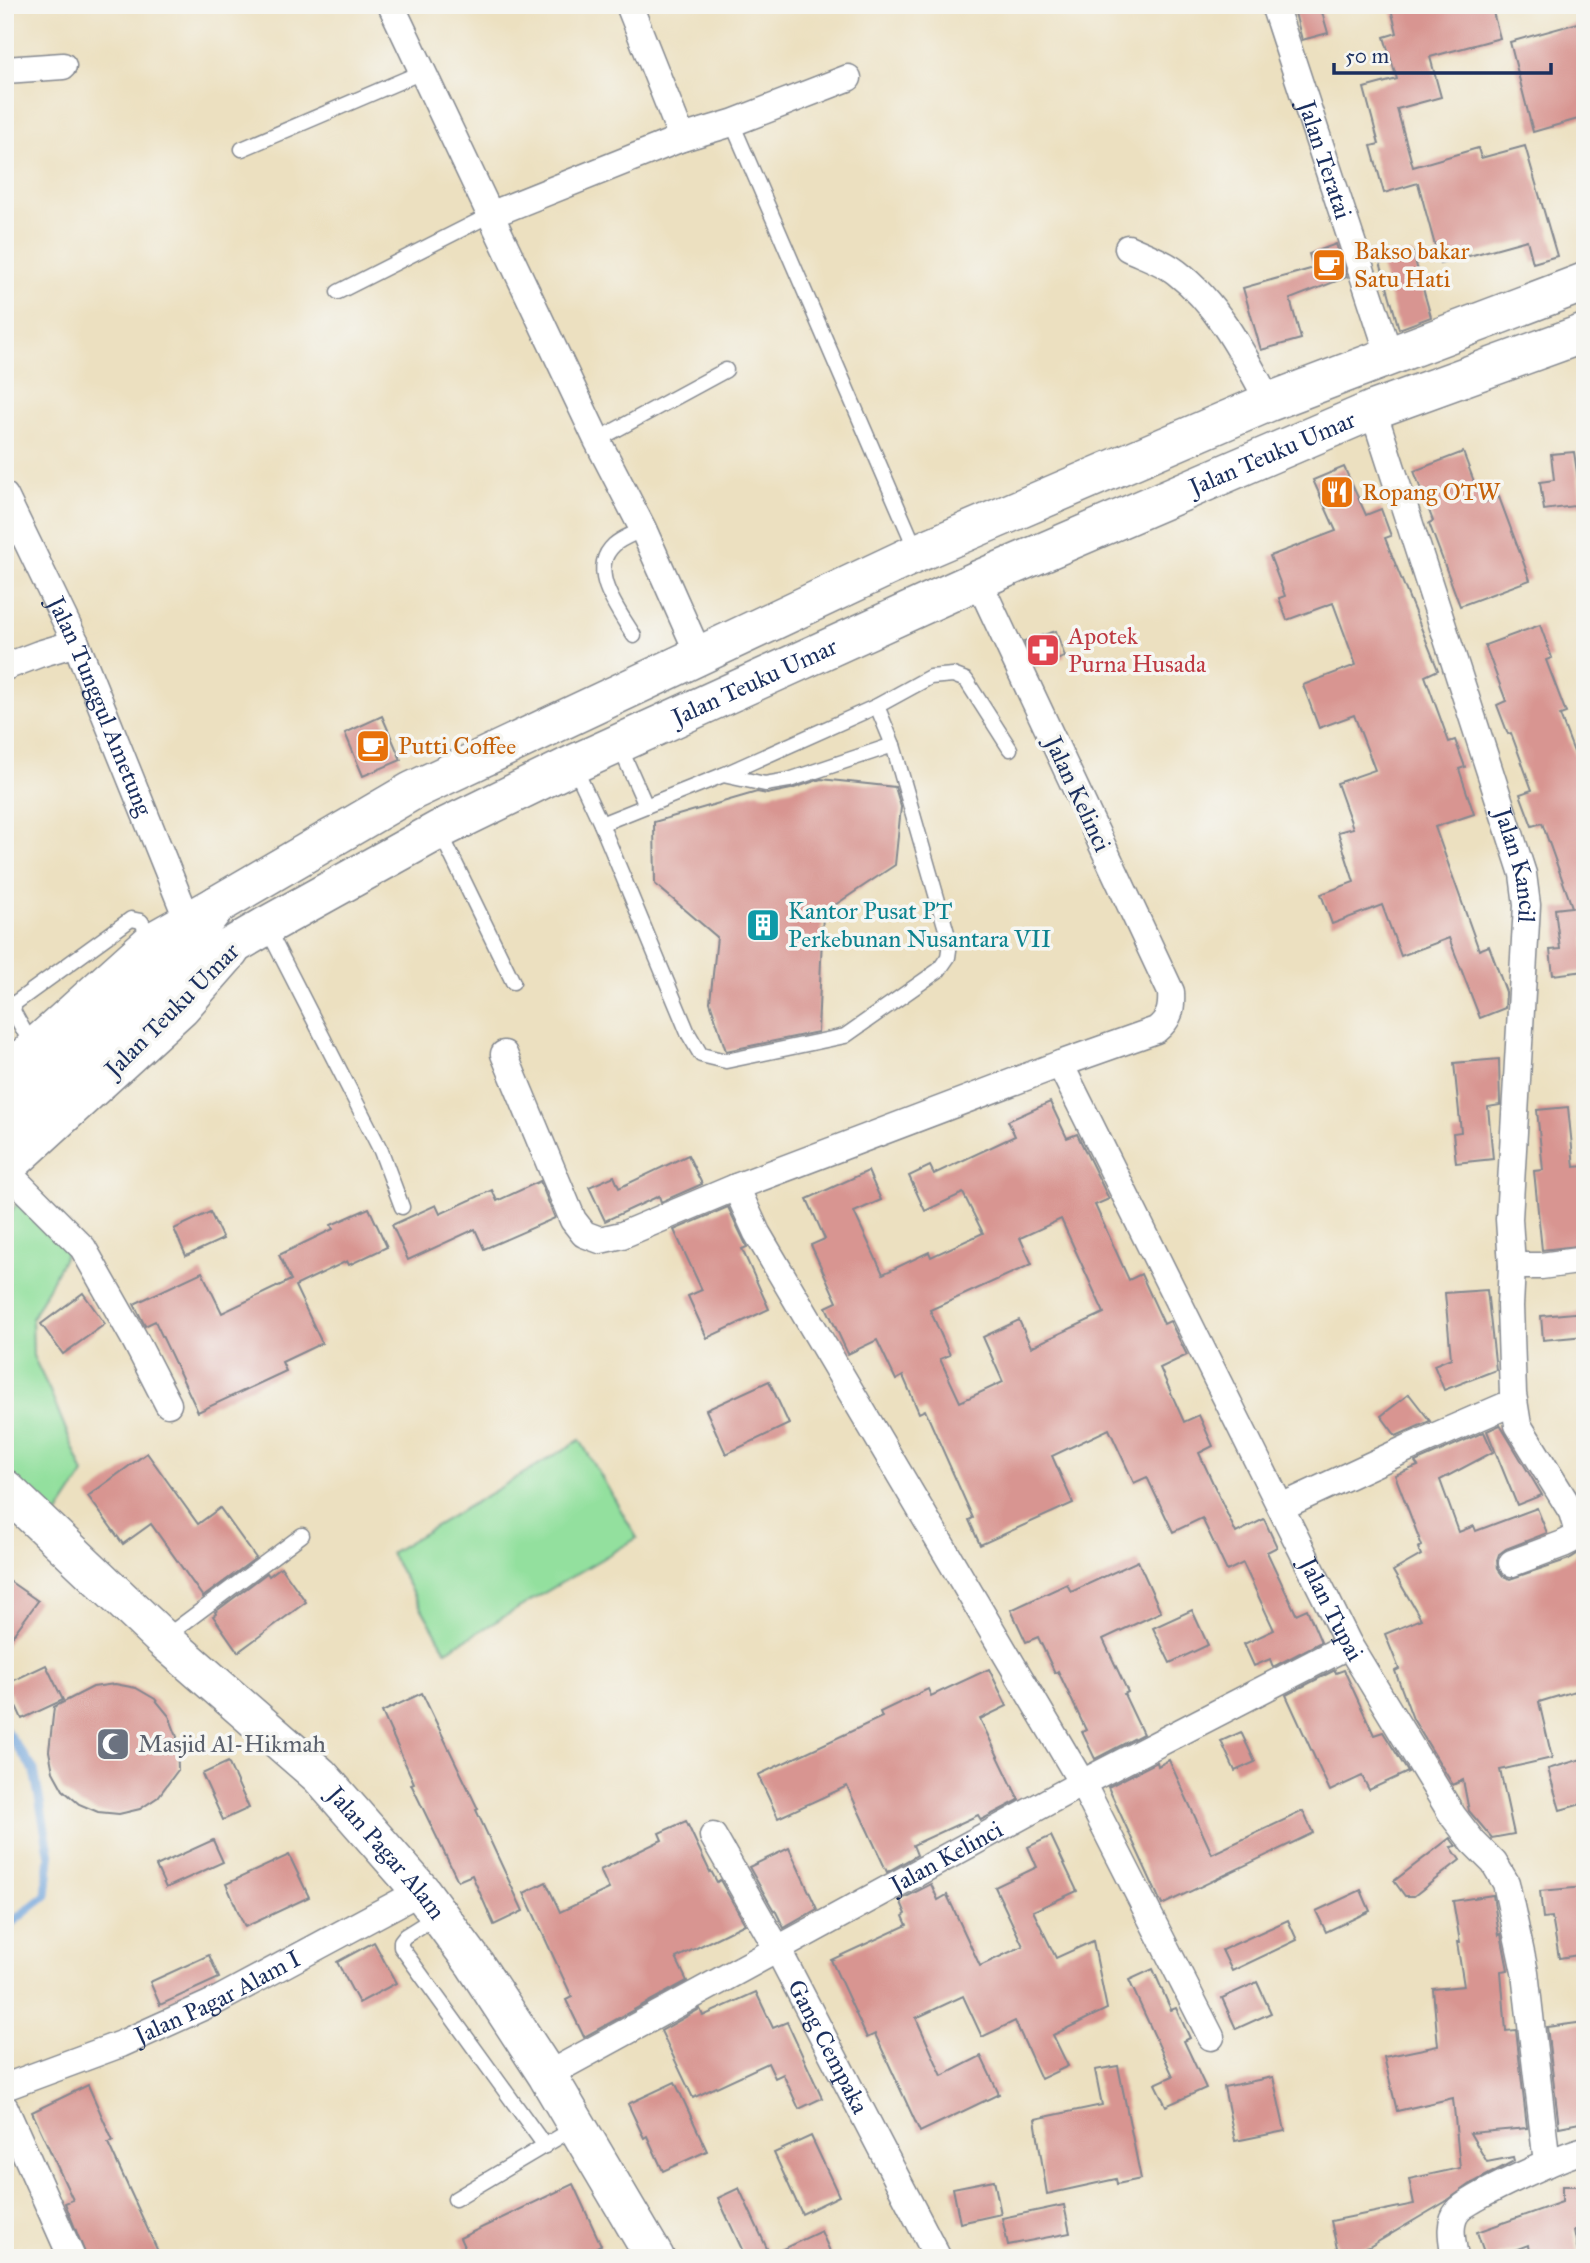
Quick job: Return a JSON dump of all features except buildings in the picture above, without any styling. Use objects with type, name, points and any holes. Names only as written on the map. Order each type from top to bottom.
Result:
[{"type":"main road","name":"Jalan Teuku Umar","points":[[5,1079],[34,1048],[208,934],[412,791],[917,553],[1269,402],[1585,282]]},
{"type":"main road","name":"Jalan Teuku Umar","points":[[5,1169],[181,1007],[208,934],[978,580],[1373,410],[1585,333]]},
{"type":"main road","points":[[5,1118],[101,1031],[142,999],[208,934]]},
{"type":"main road","name":"Jalan Pagar Alam","points":[[5,1489],[163,1639],[320,1776],[429,1903],[474,1963],[547,2075],[561,2137],[655,2258]]},
{"type":"street","points":[[391,5],[597,440],[643,528],[699,655]]},
{"type":"street","points":[[629,5],[682,138]]},
{"type":"street","name":"Jalan Teratai","points":[[1274,5],[1390,354]]},
{"type":"street","points":[[5,70],[63,66]]},
{"type":"street","points":[[490,215],[682,138],[732,123],[848,78]]},
{"type":"street","points":[[1128,248],[1173,270],[1199,292],[1238,344],[1269,402]]},
{"type":"street","name":"Jalan Kancil","points":[[1373,410],[1523,874],[1527,905],[1509,1219],[1514,1402],[1518,1424],[1572,1513],[1578,1533],[1563,1544],[1512,1563]]},
{"type":"street","name":"Jalan Tunggul Ametung","points":[[5,496],[76,643],[208,934]]},
{"type":"street","name":"Jalan Kelinci","points":[[978,580],[1171,992],[1172,1009],[1166,1023],[1156,1030],[1060,1063]]},
{"type":"street","points":[[5,667],[76,643]]},
{"type":"street","points":[[504,1054],[573,1220],[584,1234],[600,1240],[622,1235],[736,1187],[1060,1063]]},
{"type":"street","name":"Jalan Tupai","points":[[1060,1063],[1349,1645],[1453,1816],[1494,1863],[1506,1883],[1525,1972],[1547,2164]]},
{"type":"street","points":[[5,1169],[83,1248],[168,1404]]},
{"type":"street","points":[[736,1187],[757,1233],[1082,1783],[1211,2037]]},
{"type":"street","points":[[1512,1266],[1585,1261]]},
{"type":"street","points":[[1281,1507],[1514,1402]]},
{"type":"street","name":"Jalan Kelinci","points":[[547,2075],[1082,1783],[1349,1645]]},
{"type":"street","name":"Gang Cempaka","points":[[713,1836],[778,1950],[938,2258]]},
{"type":"street","name":"Jalan Pagar Alam I","points":[[5,2087],[121,2044],[429,1903]]},
{"type":"street","points":[[5,2108],[72,2258]]},
{"type":"street","points":[[1455,2258],[1452,2225],[1458,2210],[1547,2164],[1585,2150]]},
{"type":"lane","points":[[243,149],[422,72]]},
{"type":"lane","points":[[732,123],[917,553]]},
{"type":"lane","points":[[338,292],[490,215]]},
{"type":"lane","points":[[597,440],[726,370]]},
{"type":"lane","points":[[634,636],[604,582],[602,564],[613,546],[643,528]]},
{"type":"lane","points":[[601,824],[723,775],[877,706],[930,677],[953,675],[966,680],[1010,749]]},
{"type":"lane","points":[[574,764],[688,1033],[701,1055],[726,1061],[845,1036],[939,970],[948,957],[950,943],[893,745],[877,706]]},
{"type":"lane","points":[[618,744],[646,806]]},
{"type":"lane","points":[[723,775],[765,784],[789,780],[893,745]]},
{"type":"lane","points":[[439,830],[513,982]]},
{"type":"lane","points":[[208,934],[381,1151],[402,1207]]},
{"type":"lane","points":[[163,1639],[302,1535]]},
{"type":"lane","points":[[429,1903],[401,1941],[401,1947],[561,2137],[455,2199]]},
{"type":"green space","points":[[23,1196],[69,1248],[32,1318],[33,1356],[84,1474],[50,1526],[5,1483],[5,1220]]},
{"type":"green space","points":[[580,1440],[637,1538],[446,1651],[390,1553]]},
{"type":"waterway","points":[[5,1730],[34,1770],[50,1857],[46,1895],[5,1928]]},
{"type":"place","name":"Bakso bakar Satu Hati","points":[[1329,265]]},
{"type":"place","name":"Ropang OTW","points":[[1337,492]]},
{"type":"place","name":"Apotek Purna Husada","points":[[1043,650]]},
{"type":"place","name":"Putti Coffee","points":[[373,746]]},
{"type":"place","name":"Kantor Pusat PT Perkebunan Nusantara VII","points":[[763,925]]},
{"type":"place","name":"Masjid Al-Hikmah","points":[[113,1744]]}]
